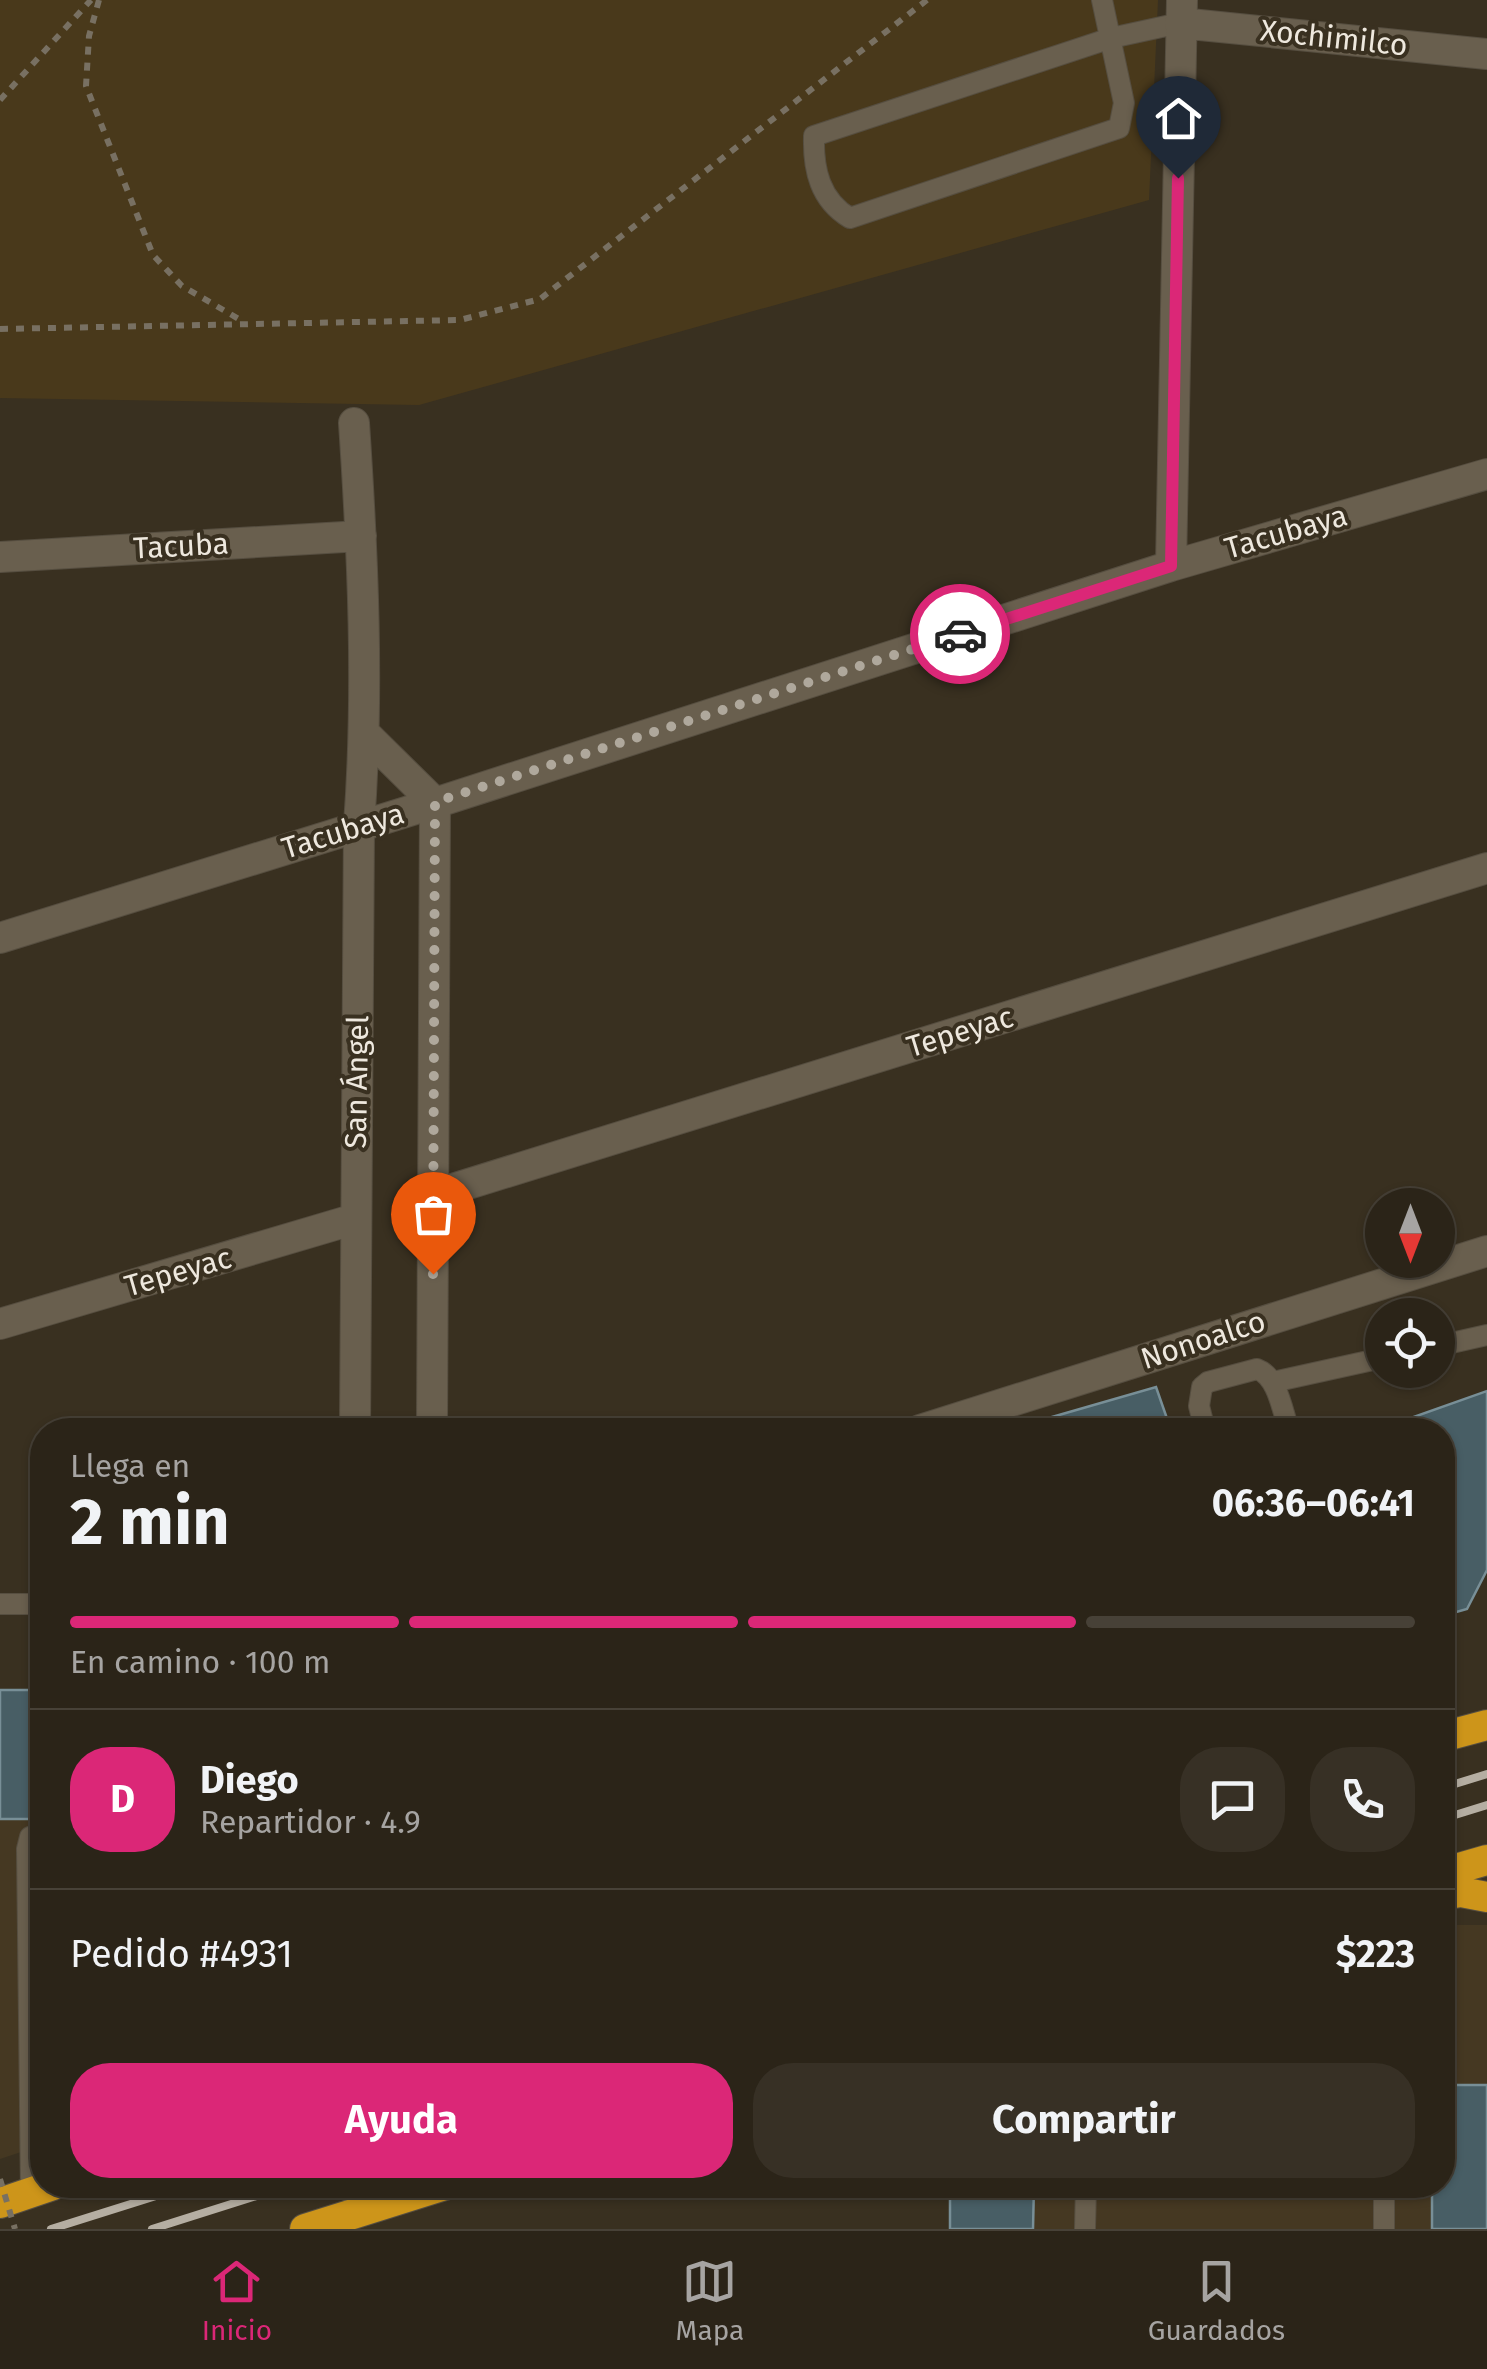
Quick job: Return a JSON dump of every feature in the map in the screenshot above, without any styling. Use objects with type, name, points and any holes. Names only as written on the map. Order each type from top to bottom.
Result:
[{"type":"highway","points":[[1455,1734],[1487,1725]]},
{"type":"highway","points":[[1455,1869],[1487,1860]]},
{"type":"highway","points":[[1455,1893],[1487,1897]]},
{"type":"highway","points":[[0,2203],[30,2192]]},
{"type":"highway","points":[[306,2229],[359,2198]]},
{"type":"street","name":"Xochimilco","points":[[1181,11],[1487,54]]},
{"type":"street","points":[[1171,566],[1181,11]]},
{"type":"street","name":"San Ángel","points":[[354,423],[366,735],[360,825],[355,1418]]},
{"type":"street","name":"Tacubaya","points":[[0,938],[1171,566],[1487,474]]},
{"type":"street","name":"Tacuba","points":[[0,557],[361,536]]},
{"type":"street","points":[[366,735],[435,802],[432,1418]]},
{"type":"street","name":"Tepeyac","points":[[434,1196],[1487,868]]},
{"type":"street","name":"Tepeyac","points":[[0,1324],[355,1220]]},
{"type":"street","name":"Nonoalco","points":[[958,1418],[1487,1251]]},
{"type":"lane","points":[[1102,0],[1111,38],[1124,103],[1119,128],[850,218],[830,206],[813,161],[814,136],[1111,38],[1181,11]]},
{"type":"lane","points":[[1455,1342],[1487,1335]]},
{"type":"lane","points":[[1273,1382],[1365,1362]]},
{"type":"lane","points":[[1202,1418],[1198,1398],[1202,1387],[1257,1369],[1273,1382],[1285,1418]]},
{"type":"lane","points":[[0,1604],[30,1604]]},
{"type":"lane","points":[[30,1836],[30,1917]]},
{"type":"lane","points":[[1086,2198],[1086,2229]]},
{"type":"lane","points":[[1384,2198],[1384,2229]]},
{"type":"path","points":[[0,100],[91,0]]},
{"type":"path","points":[[99,0],[88,36],[86,86],[152,255],[182,286],[246,324]]},
{"type":"path","points":[[0,329],[460,320],[540,299],[927,0]]},
{"type":"path","points":[[0,2179],[15,2229]]},
{"type":"shaded area","points":[[0,0],[1158,0],[1149,200],[419,405],[0,398]]},
{"type":"shaded area","points":[[0,1819],[30,1819],[30,2149],[0,2159]]},
{"type":"shaded area","points":[[1455,1925],[1487,1925],[1487,2229],[950,2229],[950,2198],[1455,2198]]},
{"type":"building","points":[[1156,1387],[1167,1418],[1049,1418]]},
{"type":"building","points":[[1487,1391],[1487,1570],[1467,1609],[1455,1612],[1455,1418],[1411,1418]]},
{"type":"building","points":[[0,1690],[30,1690],[30,1819],[0,1819]]},
{"type":"building","points":[[1455,2085],[1487,2085],[1487,2229],[1432,2229],[1432,2198],[1455,2198]]},
{"type":"building","points":[[950,2198],[1034,2198],[1033,2229],[950,2229]]},
{"type":"railway","points":[[1455,1784],[1487,1774]]},
{"type":"railway","points":[[1455,1815],[1487,1805]]},
{"type":"railway","points":[[51,2229],[150,2198]]},
{"type":"railway","points":[[152,2229],[250,2198]]},
{"type":"way so far","points":[[433,1274],[435,802],[960,634]]},
{"type":"route","points":[[960,634],[1171,566],[1178,178]]}]
